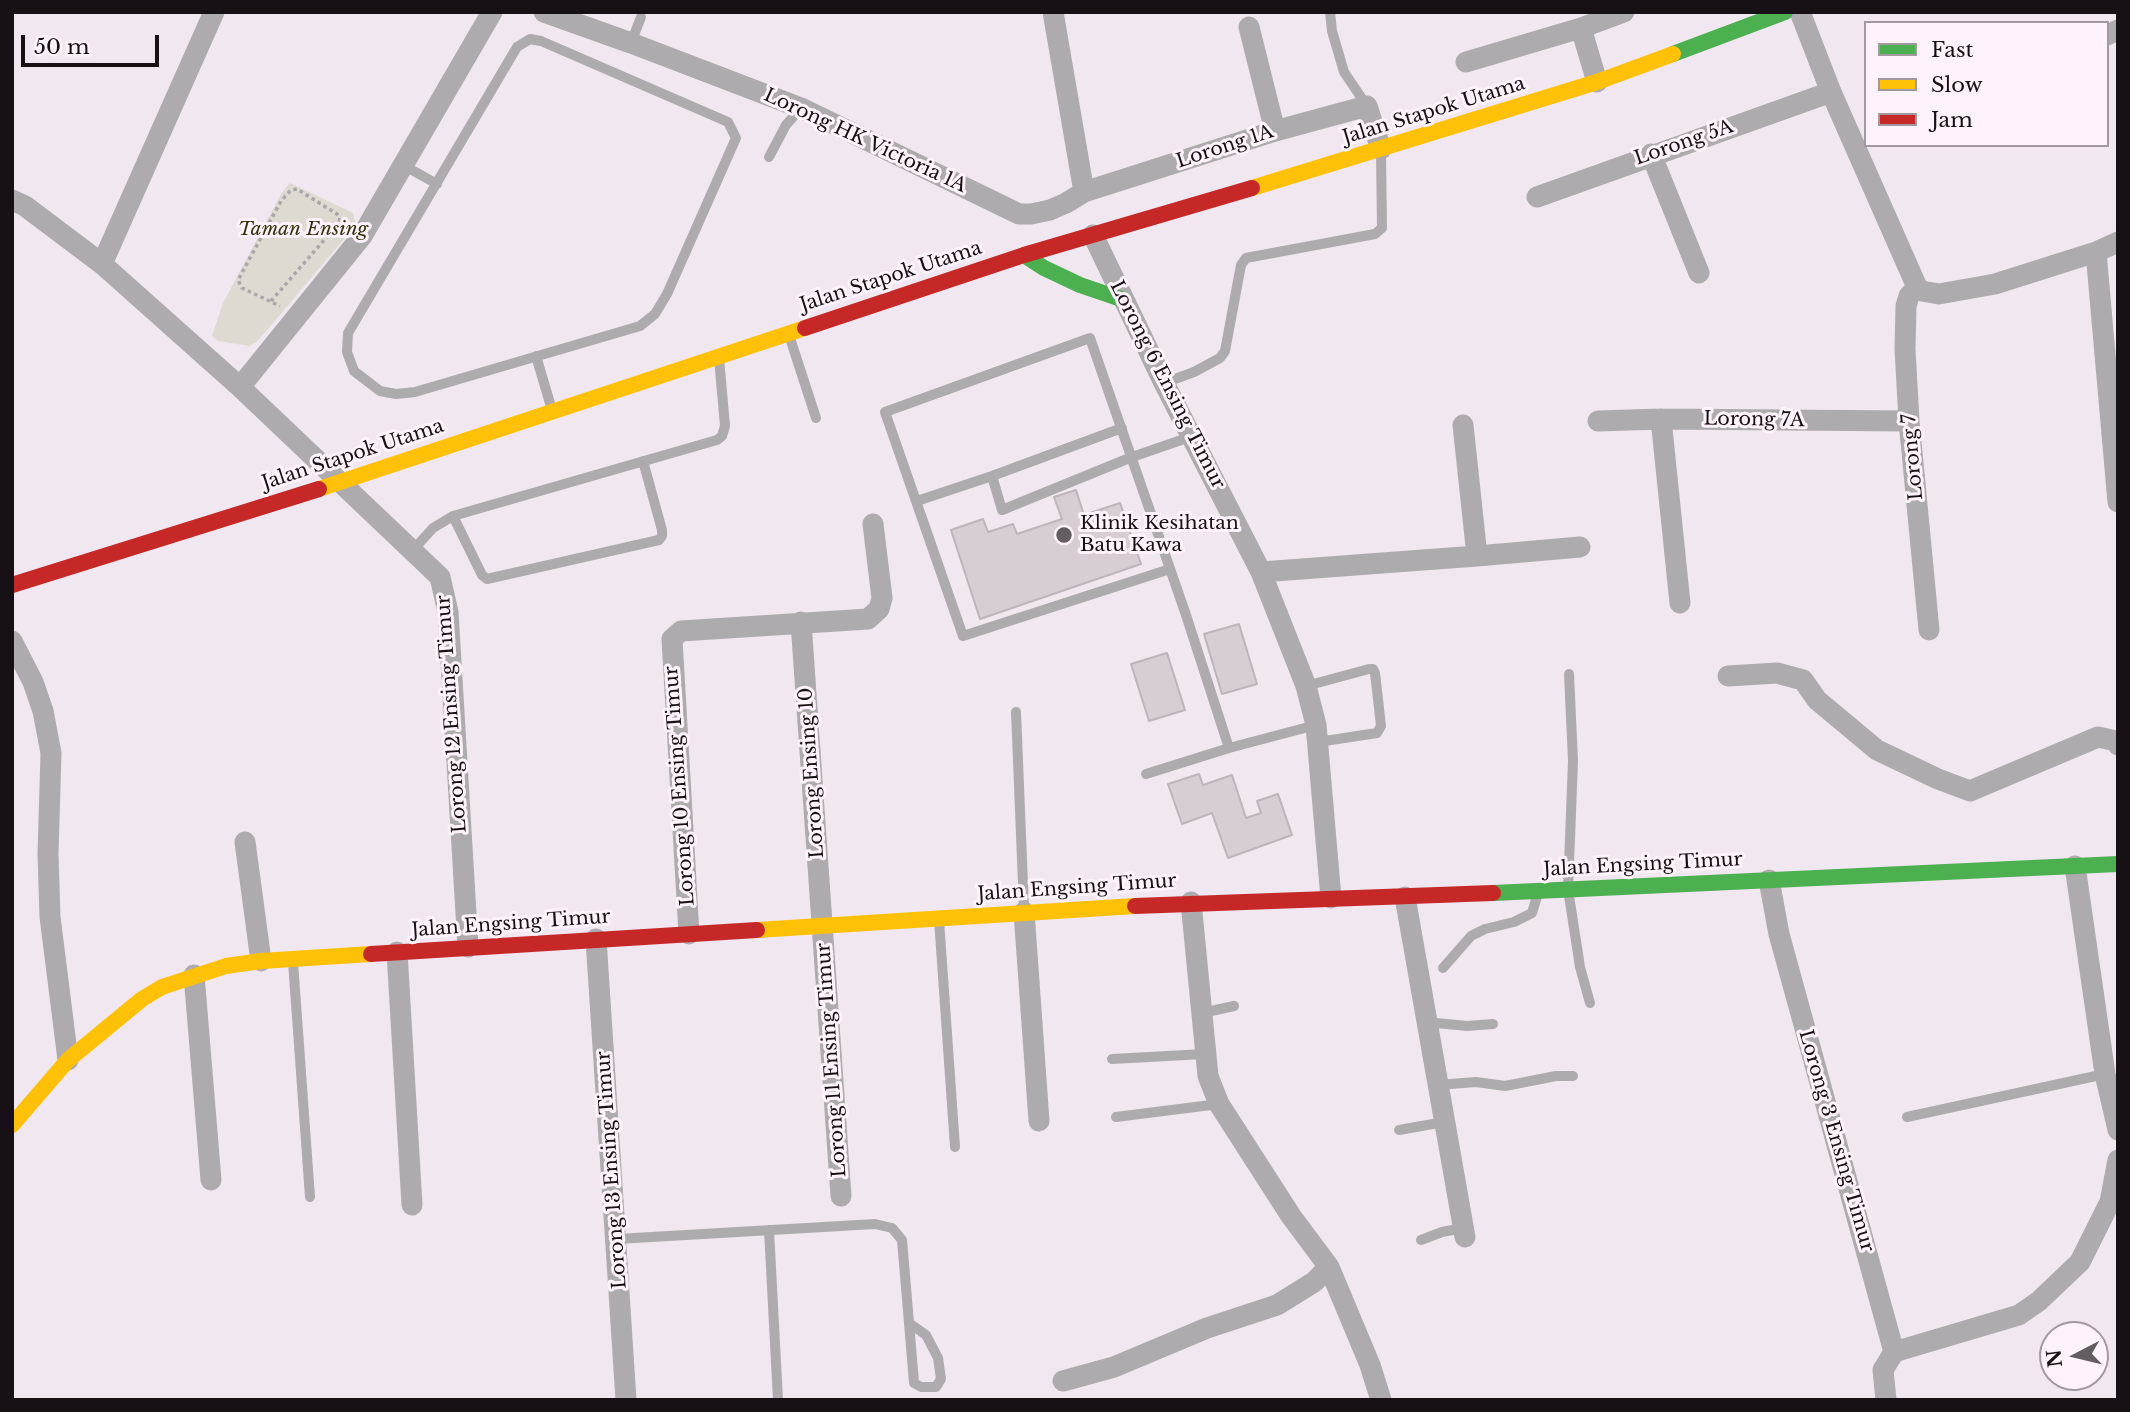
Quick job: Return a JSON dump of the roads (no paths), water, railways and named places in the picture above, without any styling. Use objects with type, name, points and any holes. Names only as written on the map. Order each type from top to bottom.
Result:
[{"type":"street","points":[[102,264],[214,12]]},
{"type":"street","points":[[240,387],[362,236],[492,12]]},
{"type":"street","name":"Lorong HK Victoria 1A","points":[[544,12],[802,108],[1019,214],[1049,210],[1084,191]]},
{"type":"street","points":[[1053,12],[1084,191]]},
{"type":"street","points":[[1466,62],[1581,28],[1624,12]]},
{"type":"street","name":"Jalan Stapok Utama","points":[[12,585],[338,483],[1024,255],[1597,82],[1785,12]]},
{"type":"street","points":[[1800,12],[1831,92],[1917,287],[1922,291],[1939,294],[1995,284],[2118,242]]},
{"type":"street","points":[[1249,27],[1275,131]]},
{"type":"street","points":[[1581,28],[1597,82]]},
{"type":"street","name":"Lorong 5A","points":[[1537,197],[1651,154],[1831,92]]},
{"type":"street","points":[[1367,106],[1381,149]]},
{"type":"street","name":"Lorong 1A","points":[[1084,191],[1275,131],[1367,106]]},
{"type":"street","points":[[1651,154],[1699,273]]},
{"type":"street","points":[[12,200],[102,264],[240,387],[338,483]]},
{"type":"street","name":"Lorong 6 Ensing Timur","points":[[1093,235],[1164,383],[1261,572],[1306,686],[1317,734],[1331,898]]},
{"type":"street","points":[[2096,251],[2118,502]]},
{"type":"street","points":[[1024,255],[1080,285],[1124,300]]},
{"type":"street","name":"Lorong 7","points":[[1917,287],[1909,296],[1905,315],[1909,421],[1929,630]]},
{"type":"street","points":[[1661,419],[1680,603]]},
{"type":"street","name":"Lorong 7A","points":[[1598,421],[1909,421]]},
{"type":"street","points":[[1463,425],[1477,556]]},
{"type":"street","name":"Lorong 12 Ensing Timur","points":[[338,483],[440,577],[448,612],[468,947]]},
{"type":"street","points":[[801,622],[869,619],[879,609],[882,598],[873,524]]},
{"type":"street","points":[[1261,572],[1580,547]]},
{"type":"street","name":"Lorong 10 Ensing Timur","points":[[689,934],[672,639],[681,631],[801,622]]},
{"type":"street","name":"Lorong Ensing 10","points":[[801,622],[822,925]]},
{"type":"street","points":[[12,642],[33,682],[43,712],[51,753],[48,854],[50,917],[68,1060]]},
{"type":"street","points":[[1728,676],[1777,673],[1803,680],[1817,700],[1877,750],[1937,779],[1970,791],[2098,737],[2116,741],[2118,745]]},
{"type":"street","points":[[246,842],[261,961]]},
{"type":"street","name":"Jalan Engsing Timur","points":[[12,1125],[68,1060],[142,999],[162,987],[194,975],[226,966],[261,961],[1191,902],[1405,897],[2118,864]]},
{"type":"street","points":[[2075,866],[2105,1074],[2118,1130]]},
{"type":"street","name":"Lorong 3 Ensing Timur","points":[[1769,880],[1779,934],[1894,1352]]},
{"type":"street","points":[[1405,897],[1464,1233]]},
{"type":"street","points":[[1191,902],[1208,1076],[1219,1104],[1291,1216],[1329,1267],[1370,1365],[1381,1400]]},
{"type":"street","points":[[1024,912],[1039,1121]]},
{"type":"street","name":"Lorong 11 Ensing Timur","points":[[822,925],[841,1196]]},
{"type":"street","name":"Lorong 13 Ensing Timur","points":[[596,939],[626,1400]]},
{"type":"street","points":[[397,952],[412,1205]]},
{"type":"street","points":[[194,975],[211,1180]]},
{"type":"street","points":[[1886,1400],[1882,1370],[1894,1352],[2019,1315],[2039,1301],[2080,1262],[2110,1202],[2118,1160]]},
{"type":"street","points":[[1063,1381],[1114,1367],[1207,1328],[1277,1305],[1314,1282],[1329,1267]]},
{"type":"lane","points":[[1330,12],[1332,31],[1344,72],[1367,106]]},
{"type":"lane","points":[[631,43],[641,17]]},
{"type":"lane","points":[[530,39],[541,41],[727,122],[736,138],[667,294],[655,314],[640,326],[536,356],[415,392],[396,394],[380,391],[354,370],[347,352],[348,332],[517,47],[530,39]]},
{"type":"lane","points":[[769,157],[786,125],[802,108]]},
{"type":"lane","points":[[1164,383],[1194,372],[1220,358],[1225,351],[1241,265],[1246,258],[1376,234],[1382,228],[1381,149]]},
{"type":"lane","points":[[403,165],[437,184]]},
{"type":"lane","points":[[789,332],[816,418]]},
{"type":"lane","points":[[1170,569],[963,636],[885,412],[1090,338],[1170,569],[1228,748]]},
{"type":"lane","points":[[536,356],[552,413]]},
{"type":"lane","points":[[413,550],[433,528],[453,516],[722,436],[725,426],[719,358]]},
{"type":"lane","points":[[917,501],[1122,428]]},
{"type":"lane","points":[[992,476],[1002,510],[1132,457],[1193,436]]},
{"type":"lane","points":[[453,516],[482,575],[487,579],[659,540],[662,530],[643,461]]},
{"type":"lane","points":[[1146,775],[1228,748],[1317,734],[1377,733],[1381,726],[1373,669],[1306,686]]},
{"type":"lane","points":[[1569,674],[1573,761],[1568,889],[1580,967],[1590,1003]]},
{"type":"lane","points":[[1016,712],[1024,912]]},
{"type":"lane","points":[[1443,968],[1471,936],[1532,913],[1539,891]]},
{"type":"lane","points":[[939,918],[955,1147]]},
{"type":"lane","points":[[292,959],[310,1197]]},
{"type":"lane","points":[[1202,1013],[1234,1006]]},
{"type":"lane","points":[[1426,1022],[1467,1026],[1493,1024]]},
{"type":"lane","points":[[1112,1059],[1204,1054]]},
{"type":"lane","points":[[1907,1117],[2105,1074]]},
{"type":"lane","points":[[1438,1085],[1476,1082],[1505,1086],[1556,1076],[1573,1076]]},
{"type":"lane","points":[[1116,1117],[1219,1104]]},
{"type":"lane","points":[[1399,1130],[1444,1122]]},
{"type":"lane","points":[[617,1239],[874,1224],[892,1228],[902,1240],[909,1324],[914,1383],[921,1387],[936,1387],[941,1379],[938,1358],[926,1335],[909,1324]]},
{"type":"lane","points":[[769,1230],[778,1400]]},
{"type":"lane","points":[[1421,1240],[1442,1232],[1464,1233]]},
{"type":"place","name":"Klinik Kesihatan Batu Kawa","points":[[1064,535]]},
{"type":"park label","name":"Taman Ensing","points":[[303,230]]}]
